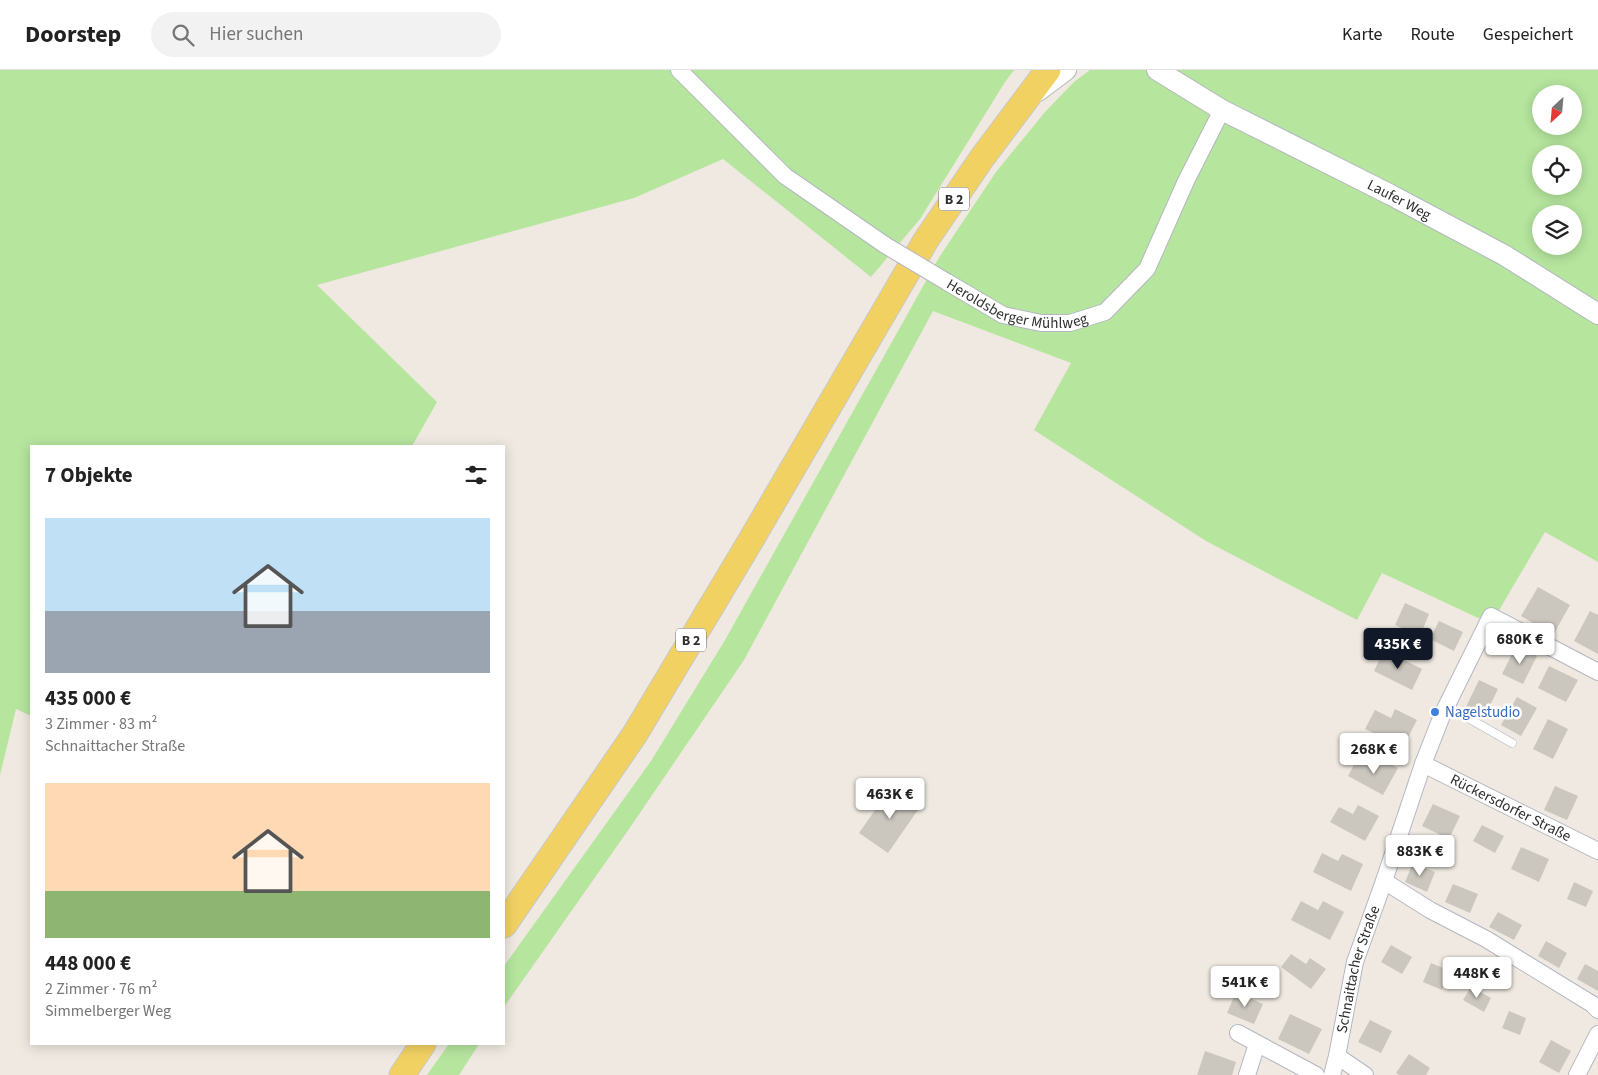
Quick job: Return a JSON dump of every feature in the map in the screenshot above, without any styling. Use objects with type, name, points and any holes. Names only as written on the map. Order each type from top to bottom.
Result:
[{"type":"main road","name":"B 2","points":[[505,924],[635,734],[926,240],[982,158],[1048,70]]},
{"type":"main road","points":[[402,1075],[422,1045]]},
{"type":"street","name":"Heroldsberger Mühlweg","points":[[678,70],[785,176],[885,245],[947,282],[1003,314],[1041,323],[1070,322],[1105,312],[1147,269],[1186,181],[1222,110]]},
{"type":"street","points":[[1023,103],[1066,70]]},
{"type":"street","name":"Laufer Weg","points":[[1157,70],[1222,110],[1391,195],[1504,255],[1598,314]]},
{"type":"street","name":"Laufer Weg","points":[[1170,70],[1196,94]]},
{"type":"street","name":"Schnaittacher Straße","points":[[1332,1075],[1355,962],[1423,764],[1447,706],[1491,616],[1598,672]]},
{"type":"street","name":"Rückersdorfer Straße","points":[[1423,764],[1598,851]]},
{"type":"street","points":[[1384,881],[1430,910],[1486,939],[1592,1004],[1598,1010]]},
{"type":"street","points":[[1238,1033],[1316,1075]]},
{"type":"street","points":[[1577,1075],[1598,1034]]},
{"type":"street","points":[[1247,1075],[1257,1044]]},
{"type":"street","points":[[1337,1056],[1365,1075]]},
{"type":"lane","points":[[1447,706],[1512,743]]},
{"type":"green space","points":[[0,70],[1014,70],[920,219],[871,277],[723,159],[634,198],[317,285],[437,402],[413,445],[30,445],[30,716],[16,709],[0,775]]},
{"type":"green space","points":[[1090,70],[1598,70],[1598,562],[1545,532],[1491,624],[1382,573],[1357,620],[1206,541],[1034,430],[1071,363],[933,311],[744,660],[629,829],[505,1006],[505,965],[651,761],[725,640],[940,256],[996,172],[1045,112],[1074,82]]},
{"type":"green space","points":[[448,1045],[478,1045],[459,1075],[427,1075]]},
{"type":"building","points":[[1538,587],[1570,605],[1553,635],[1521,616]]},
{"type":"building","points":[[1405,603],[1429,614],[1420,636],[1395,625]]},
{"type":"building","points":[[1590,611],[1598,615],[1598,654],[1574,641]]},
{"type":"building","points":[[1439,621],[1463,632],[1454,651],[1430,639]]},
{"type":"building","points":[[1516,646],[1537,656],[1523,684],[1502,674]]},
{"type":"building","points":[[1384,650],[1422,669],[1412,690],[1374,671]]},
{"type":"building","points":[[1549,666],[1578,680],[1566,702],[1538,688]]},
{"type":"building","points":[[1479,680],[1498,689],[1484,718],[1465,709]]},
{"type":"building","points":[[1517,697],[1537,708],[1521,736],[1501,725]]},
{"type":"building","points":[[1395,709],[1417,720],[1403,747],[1365,729],[1375,710],[1391,718]]},
{"type":"building","points":[[1548,719],[1568,729],[1553,759],[1533,749]]},
{"type":"building","points":[[1377,757],[1398,768],[1383,795],[1348,776],[1357,759],[1371,767]]},
{"type":"building","points":[[892,786],[920,807],[888,853],[859,833]]},
{"type":"building","points":[[1555,786],[1578,796],[1567,820],[1544,810]]},
{"type":"building","points":[[1433,804],[1460,816],[1449,839],[1422,826]]},
{"type":"building","points":[[1358,805],[1379,816],[1365,841],[1330,822],[1339,807],[1353,814]]},
{"type":"building","points":[[1482,825],[1504,836],[1495,853],[1473,841]]},
{"type":"building","points":[[1521,847],[1549,859],[1539,882],[1511,869]]},
{"type":"building","points":[[1322,853],[1338,861],[1342,854],[1363,864],[1351,891],[1313,872]]},
{"type":"building","points":[[1413,863],[1435,872],[1427,892],[1405,882]]},
{"type":"building","points":[[1574,882],[1593,891],[1586,907],[1567,899]]},
{"type":"building","points":[[1453,884],[1478,894],[1470,913],[1445,902]]},
{"type":"building","points":[[1301,901],[1318,910],[1323,901],[1344,912],[1330,940],[1291,920]]},
{"type":"building","points":[[1498,912],[1522,925],[1514,940],[1489,927]]},
{"type":"building","points":[[1546,941],[1567,953],[1559,968],[1538,956]]},
{"type":"building","points":[[1391,945],[1412,957],[1402,974],[1381,962]]},
{"type":"building","points":[[1291,954],[1306,964],[1310,958],[1326,969],[1311,989],[1281,967]]},
{"type":"building","points":[[1431,963],[1450,971],[1442,990],[1423,982]]},
{"type":"building","points":[[1585,964],[1598,971],[1598,991],[1577,979]]},
{"type":"building","points":[[1471,987],[1491,998],[1484,1012],[1463,1000]]},
{"type":"building","points":[[1236,992],[1263,1004],[1254,1024],[1227,1013]]},
{"type":"building","points":[[1509,1011],[1526,1018],[1520,1035],[1502,1028]]},
{"type":"building","points":[[1290,1014],[1322,1029],[1309,1054],[1278,1039]]},
{"type":"building","points":[[1370,1020],[1392,1031],[1381,1053],[1358,1042]]},
{"type":"building","points":[[1551,1040],[1571,1051],[1559,1073],[1539,1062]]},
{"type":"building","points":[[1205,1051],[1236,1062],[1232,1075],[1197,1075]]},
{"type":"building","points":[[1409,1054],[1430,1068],[1426,1075],[1399,1075],[1396,1073]]},
{"type":"place","name":"Nagelstudio","points":[[1435,712]]}]
